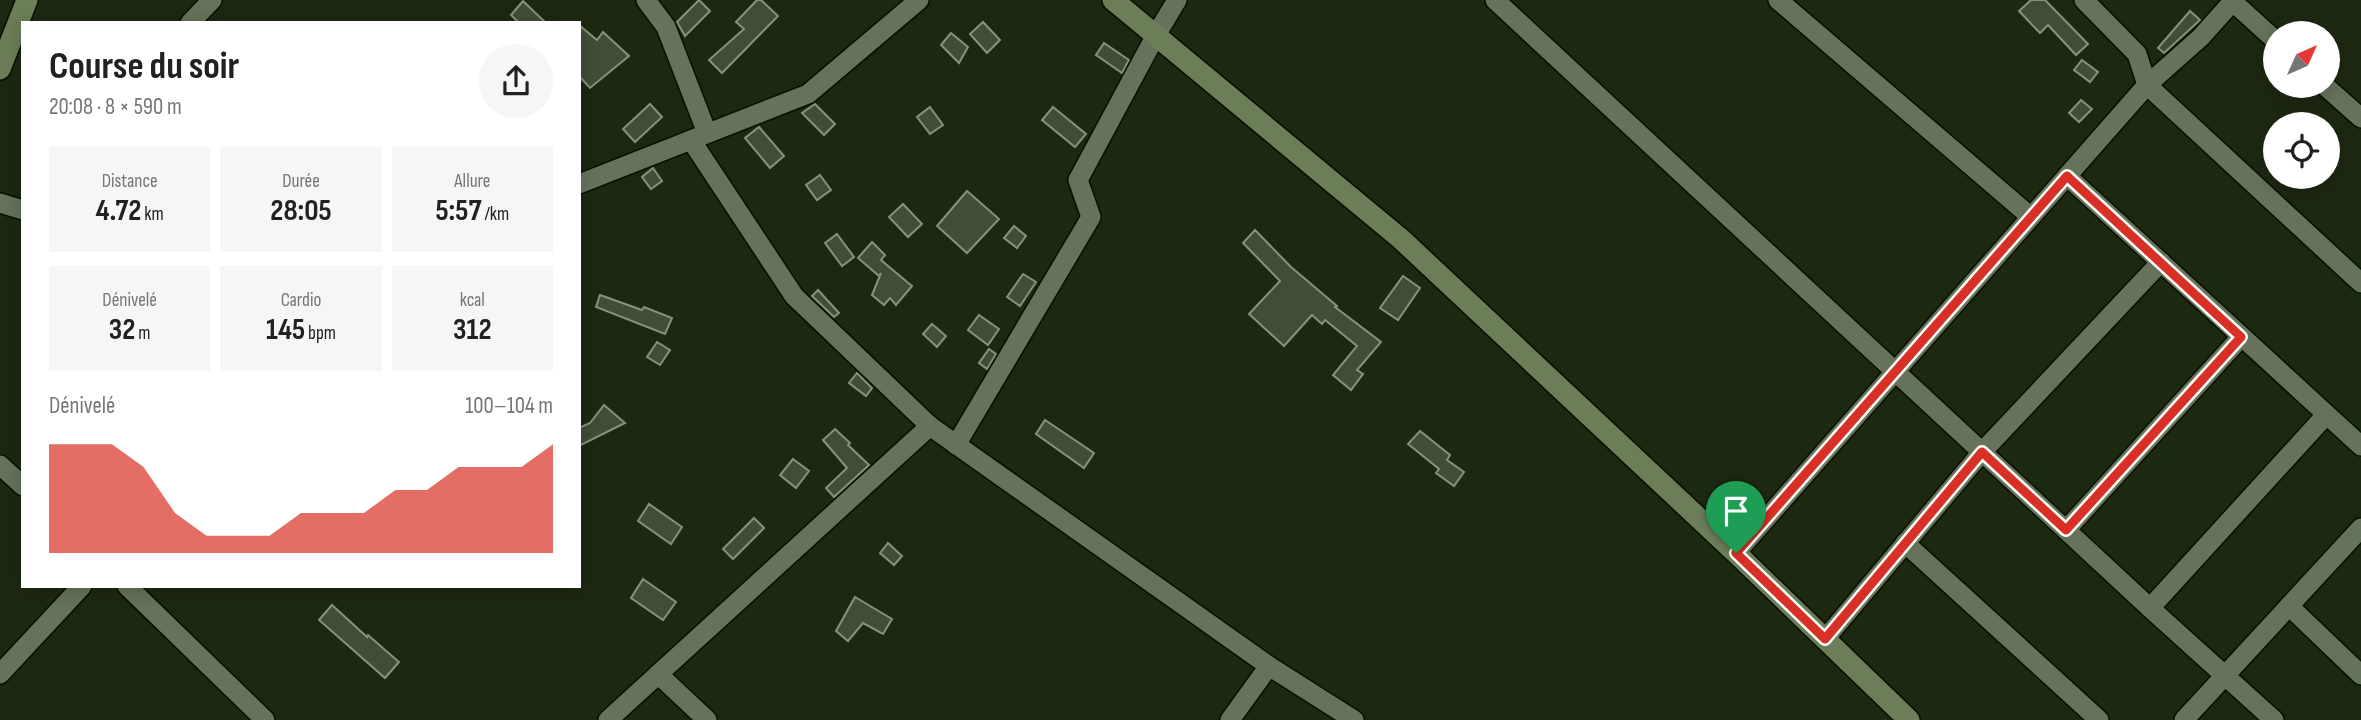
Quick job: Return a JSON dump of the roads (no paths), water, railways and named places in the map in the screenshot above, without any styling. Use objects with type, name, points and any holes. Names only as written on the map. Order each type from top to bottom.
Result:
[{"type":"street","points":[[0,69],[27,0]]},
{"type":"street","points":[[192,21],[212,0]]},
{"type":"street","points":[[646,0],[666,27],[699,136],[794,296],[930,426],[1269,666],[1354,720]]},
{"type":"street","points":[[581,183],[808,94],[919,0]]},
{"type":"street","points":[[1113,0],[1401,239],[1736,553],[1909,720]]},
{"type":"street","points":[[956,445],[1091,217],[1078,180],[1177,0]]},
{"type":"street","points":[[1495,0],[2274,720]]},
{"type":"street","points":[[1778,0],[2031,216]]},
{"type":"street","points":[[2084,0],[2137,54],[2147,85],[2361,283]]},
{"type":"street","points":[[1736,553],[2147,85],[2201,37],[2233,1],[2263,29]]},
{"type":"street","points":[[2338,98],[2361,118]]},
{"type":"street","points":[[2067,176],[2361,446]]},
{"type":"street","points":[[1825,639],[1982,452],[2161,262]]},
{"type":"street","points":[[2066,530],[2241,337]]},
{"type":"street","points":[[2150,608],[2326,415]]},
{"type":"street","points":[[608,720],[930,426]]},
{"type":"street","points":[[0,464],[21,484]]},
{"type":"street","points":[[2184,720],[2361,528]]},
{"type":"street","points":[[1905,543],[2099,720]]},
{"type":"street","points":[[0,674],[80,588]]},
{"type":"street","points":[[129,588],[265,720]]},
{"type":"street","points":[[2289,606],[2361,675]]},
{"type":"street","points":[[1230,720],[1269,666]]},
{"type":"street","points":[[658,674],[707,720]]}]
